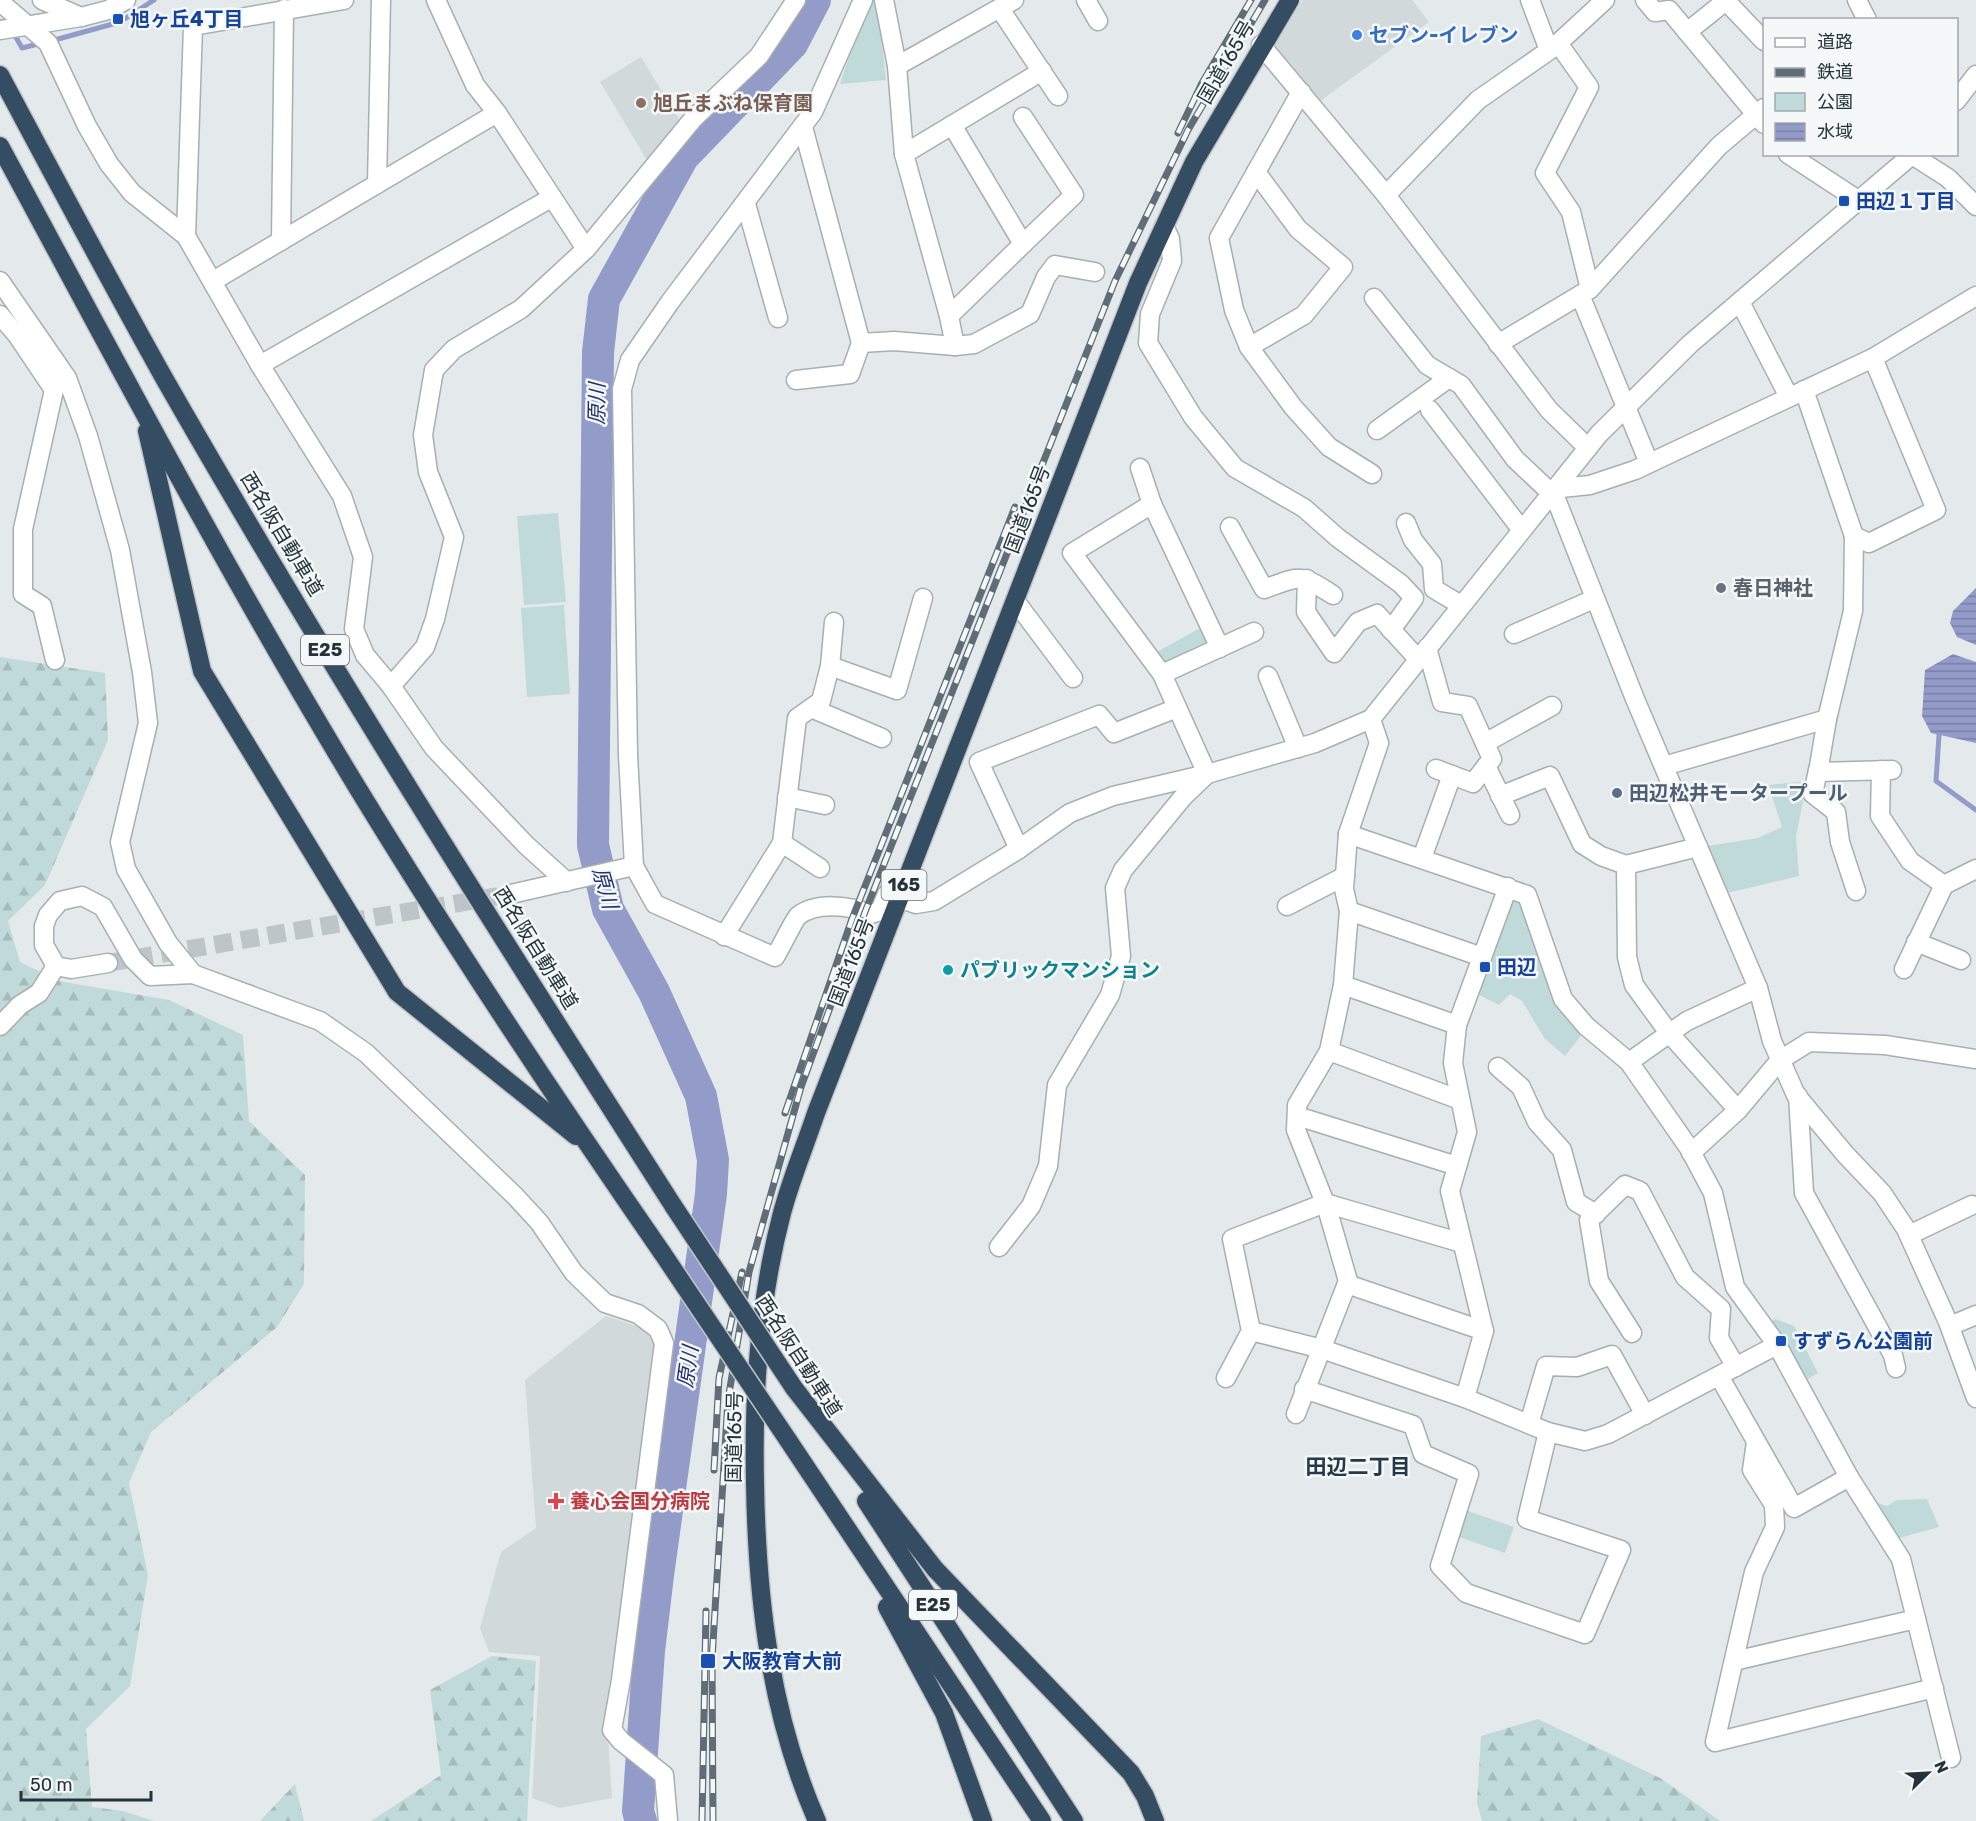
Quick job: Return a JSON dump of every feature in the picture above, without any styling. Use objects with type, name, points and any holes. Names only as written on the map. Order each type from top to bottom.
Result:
[{"type":"highway","name":"国道165号","points":[[817,1821],[793,1755],[779,1705],[767,1651],[760,1600],[754,1439],[758,1366],[764,1302],[782,1213],[816,1113],[1016,602],[1134,292],[1194,162],[1261,45],[1290,0]]},
{"type":"highway","name":"西名阪自動車道","points":[[1,77],[163,376],[276,570],[503,941],[1074,1821]]},
{"type":"highway","name":"E25","points":[[0,146],[248,601],[357,787],[589,1147],[1042,1821]]},
{"type":"highway","points":[[142,410],[202,671],[214,691],[397,992],[589,1147]]},
{"type":"highway","points":[[794,1388],[935,1569],[1131,1773],[1145,1796],[1155,1821]]},
{"type":"highway","points":[[788,1440],[927,1678],[960,1751],[983,1821]]},
{"type":"street","points":[[42,0],[81,17]]},
{"type":"street","points":[[0,30],[81,17],[108,10],[126,0]]},
{"type":"street","points":[[186,237],[193,26],[344,0]]},
{"type":"street","points":[[377,184],[381,0]]},
{"type":"street","points":[[436,0],[475,85],[497,113],[586,249]]},
{"type":"street","points":[[391,686],[425,647],[435,619],[454,537],[428,472],[423,435],[434,370],[454,349],[521,309],[586,249],[693,119],[759,56],[796,0]]},
{"type":"street","points":[[863,0],[813,112],[670,302],[630,360],[622,388],[628,867],[655,904],[775,957],[788,937],[796,917],[815,907],[856,909],[872,914],[880,911],[887,894],[916,904],[934,901],[1019,849],[1071,813],[1113,796],[1207,774],[1298,748],[1371,719],[1551,491],[1626,407],[1690,344],[1911,156]]},
{"type":"street","points":[[884,0],[897,66],[904,154],[949,316],[955,346]]},
{"type":"street","points":[[1086,0],[1098,21]]},
{"type":"street","points":[[1530,0],[1554,47],[1589,87],[1545,173],[1570,212],[1585,292],[1626,407],[1649,463]]},
{"type":"street","points":[[1386,195],[1478,100],[1554,47],[1605,0]]},
{"type":"street","points":[[1498,344],[1585,292],[1719,146],[1762,115],[1669,10],[1655,12],[1644,0]]},
{"type":"street","points":[[1687,32],[1726,0],[1763,40]]},
{"type":"street","points":[[1857,0],[1866,18]]},
{"type":"street","points":[[0,2],[48,43],[87,126],[109,164],[132,193],[186,237],[260,365],[342,496],[363,557],[354,628],[365,655],[391,686],[434,748],[526,845],[576,880]]},
{"type":"street","points":[[897,66],[1007,4],[1058,96]]},
{"type":"street","points":[[281,241],[284,9]]},
{"type":"street","points":[[1261,45],[1386,195],[1549,410],[1588,448]]},
{"type":"street","points":[[904,154],[1042,70]]},
{"type":"street","points":[[1958,98],[1976,75]]},
{"type":"street","points":[[1301,92],[1219,238],[1234,310],[1249,347],[1293,408],[1329,447],[1372,474]]},
{"type":"street","points":[[213,281],[497,113]]},
{"type":"street","points":[[949,316],[1074,195],[1023,117]]},
{"type":"street","points":[[952,125],[1023,244]]},
{"type":"street","points":[[796,380],[850,374],[861,343],[803,127]]},
{"type":"street","points":[[1791,156],[1858,200]]},
{"type":"street","points":[[1914,156],[1948,178],[1976,206]]},
{"type":"street","points":[[1249,347],[1304,315],[1343,267],[1298,229],[1256,172]]},
{"type":"street","points":[[260,365],[551,198]]},
{"type":"street","points":[[746,204],[778,318]]},
{"type":"street","points":[[1164,226],[1170,239],[1172,261],[1150,314],[1148,343],[1193,417],[1235,468],[1304,508],[1338,538],[1401,584],[1414,598],[1391,630]]},
{"type":"street","points":[[861,343],[894,340],[955,346],[974,344],[1030,314],[1046,277],[1055,265],[1095,272]]},
{"type":"street","points":[[0,281],[67,378],[88,436],[117,539],[142,672],[148,723],[120,842],[126,869],[168,943],[193,974]]},
{"type":"street","points":[[1551,491],[1590,485],[1649,463],[1873,358],[1976,296]]},
{"type":"street","points":[[1374,298],[1427,365],[1461,385],[1515,459],[1551,491],[1594,599],[1758,988],[1772,1041],[1780,1059],[1798,1096],[1845,1154],[1882,1193],[1910,1235],[1950,1326],[1976,1398]]},
{"type":"street","points":[[1740,302],[1796,394],[1854,536],[1853,611],[1812,794],[1836,812],[1840,843],[1856,891]]},
{"type":"street","points":[[0,315],[17,335],[54,390],[23,529],[23,594],[42,606],[55,660]]},
{"type":"street","points":[[1854,536],[1869,543],[1936,510],[1873,358]]},
{"type":"street","points":[[1377,430],[1449,378]]},
{"type":"street","points":[[1430,410],[1521,529]]},
{"type":"street","points":[[1140,468],[1152,504],[1220,648]]},
{"type":"street","points":[[1152,504],[1072,553],[1162,674],[1207,774]]},
{"type":"street","points":[[1406,523],[1413,540],[1432,564],[1434,589],[1461,605]]},
{"type":"street","points":[[1230,527],[1264,589],[1299,576],[1333,595]]},
{"type":"street","points":[[1307,579],[1306,612],[1334,653],[1358,622],[1377,614],[1391,630],[1423,654],[1442,702],[1468,706],[1492,759],[1473,783],[1444,772],[1422,858]]},
{"type":"street","points":[[830,666],[897,690],[923,598]]},
{"type":"street","points":[[1514,634],[1594,599]]},
{"type":"street","points":[[1016,602],[1073,678]]},
{"type":"street","points":[[724,936],[782,843],[797,718],[821,701],[830,666],[834,622]]},
{"type":"street","points":[[1162,674],[1254,632]]},
{"type":"street","points":[[1268,676],[1298,748]]},
{"type":"street","points":[[1485,743],[1552,706]]},
{"type":"street","points":[[811,708],[882,738]]},
{"type":"street","points":[[1019,849],[979,762],[1099,715],[1114,733],[1178,708]]},
{"type":"street","points":[[1296,1413],[1348,1281],[1325,1203],[1296,1130],[1297,1105],[1329,1051],[1343,986],[1349,911],[1344,889],[1348,834],[1379,743],[1371,719]]},
{"type":"street","points":[[1664,766],[1827,719]]},
{"type":"street","points":[[1486,766],[1510,815]]},
{"type":"street","points":[[1818,770],[1887,770],[1880,816],[1910,861],[1944,885]]},
{"type":"street","points":[[999,1247],[1031,1206],[1048,1166],[1057,1085],[1110,995],[1121,956],[1115,888],[1123,870],[1183,797],[1207,774]]},
{"type":"street","points":[[1500,796],[1550,776],[1582,844],[1601,856],[1626,865],[1698,847]]},
{"type":"street","points":[[787,797],[825,805]]},
{"type":"street","points":[[1348,834],[1527,895],[1563,999],[1586,1026],[1629,1062],[1691,1152],[1713,1193],[1735,1287],[1777,1346],[1849,1477],[1901,1559],[1951,1758]]},
{"type":"street","points":[[782,843],[820,868]]},
{"type":"street","points":[[1626,865],[1627,957],[1634,985],[1669,1034],[1738,1110]]},
{"type":"street","points":[[511,894],[628,867]]},
{"type":"street","points":[[1904,969],[1944,885],[1976,869]]},
{"type":"street","points":[[1287,906],[1345,876]]},
{"type":"street","points":[[1464,1398],[1484,1330],[1450,1191],[1467,1132],[1453,1063],[1457,1025],[1508,887]]},
{"type":"street","points":[[108,963],[71,969],[56,966],[44,945],[44,926],[48,915],[60,901],[82,896],[103,907],[133,959],[150,976],[193,974],[320,1021],[366,1053],[515,1196],[539,1222],[582,1281],[605,1303],[638,1314],[658,1329],[664,1343],[621,1680],[612,1730],[621,1741],[664,1775],[668,1821]]},
{"type":"street","points":[[1349,911],[1482,957]]},
{"type":"street","points":[[1916,942],[1961,960]]},
{"type":"street","points":[[0,1026],[20,1005],[39,993],[56,966]]},
{"type":"street","points":[[1343,986],[1457,1025]]},
{"type":"street","points":[[1629,1062],[1687,1021],[1758,988]]},
{"type":"street","points":[[1691,1152],[1738,1110],[1780,1059],[1809,1042],[1885,1045],[1976,1059]]},
{"type":"street","points":[[1329,1051],[1460,1100]]},
{"type":"street","points":[[1498,1067],[1521,1087],[1537,1122],[1562,1150],[1576,1202],[1596,1214]]},
{"type":"street","points":[[1798,1096],[1804,1193],[1893,1355],[1896,1368]]},
{"type":"street","points":[[1297,1116],[1457,1166]]},
{"type":"street","points":[[1632,1333],[1599,1281],[1589,1220],[1625,1185],[1640,1191],[1685,1276],[1721,1309],[1719,1338],[1736,1367]]},
{"type":"street","points":[[1226,1378],[1251,1331],[1232,1239],[1325,1203],[1462,1243]]},
{"type":"street","points":[[1910,1235],[1971,1205]]},
{"type":"street","points":[[1347,1284],[1484,1330]]},
{"type":"street","points":[[1950,1326],[1976,1315]]},
{"type":"street","points":[[1251,1331],[1322,1349],[1464,1398],[1548,1432],[1585,1441],[1608,1434],[1777,1346]]},
{"type":"street","points":[[1528,1425],[1546,1366],[1577,1367],[1612,1355],[1645,1415]]},
{"type":"street","points":[[1719,1376],[1794,1508],[1849,1477]]},
{"type":"street","points":[[1304,1389],[1413,1425],[1424,1454],[1469,1474],[1440,1566],[1466,1593],[1585,1634],[1621,1550],[1527,1519],[1548,1432]]},
{"type":"street","points":[[1756,1442],[1752,1470],[1774,1505],[1774,1527],[1754,1572],[1715,1742],[1934,1688]]},
{"type":"street","points":[[1734,1660],[1916,1619]]},
{"type":"shaded area","points":[[1303,0],[1412,0],[1429,22],[1316,104],[1271,49]]},
{"type":"shaded area","name":"旭丘まぶね保育園","points":[[641,57],[682,124],[648,162],[600,82]]},
{"type":"shaded area","points":[[606,1316],[643,1328],[654,1343],[607,1720],[612,1798],[560,1808],[532,1798],[540,1656],[489,1652],[480,1628],[501,1552],[536,1528],[525,1380]]},
{"type":"green space","points":[[868,0],[877,0],[886,80],[840,84]]},
{"type":"green space","points":[[558,513],[566,602],[524,605],[517,516]]},
{"type":"green space","points":[[564,605],[570,694],[527,697],[521,608]]},
{"type":"green space","points":[[1204,626],[1210,641],[1209,647],[1172,664],[1163,663],[1155,653]]},
{"type":"green space","points":[[0,657],[105,673],[108,740],[45,885],[8,921],[20,962],[59,981],[169,1000],[243,1035],[249,1121],[305,1175],[304,1284],[277,1327],[151,1432],[129,1483],[148,1575],[130,1686],[86,1729],[92,1807],[123,1811],[154,1821],[0,1821]]},
{"type":"green space","points":[[1807,781],[1796,837],[1799,876],[1727,893],[1708,846],[1758,838],[1782,827],[1768,785]]},
{"type":"green space","points":[[1511,896],[1523,902],[1583,1033],[1565,1056],[1545,1039],[1522,1001],[1510,994],[1499,1005],[1479,995]]},
{"type":"green space","points":[[1775,1319],[1794,1326],[1818,1373],[1808,1379],[1771,1322]]},
{"type":"green space","points":[[1927,1499],[1939,1527],[1899,1538],[1878,1503],[1887,1506],[1897,1500]]},
{"type":"green space","points":[[1468,1511],[1514,1527],[1505,1553],[1459,1537]]},
{"type":"green space","points":[[492,1656],[536,1661],[527,1821],[371,1821],[441,1775],[430,1690]]},
{"type":"green space","points":[[1538,1719],[1662,1779],[1720,1821],[1482,1821],[1477,1803],[1481,1736]]},
{"type":"green space","points":[[295,1784],[304,1821],[260,1821]]},
{"type":"water","points":[[1976,588],[1976,645],[1957,637],[1950,623],[1953,611]]},
{"type":"water","points":[[1953,654],[1976,662],[1976,743],[1931,733],[1922,716],[1925,670]]},
{"type":"waterway","points":[[51,41],[120,22],[154,0]]},
{"type":"waterway","name":"原川","points":[[641,1821],[638,1811],[649,1651],[711,1194],[713,1160],[701,1096],[654,992],[608,909],[593,845],[598,352],[604,299],[683,157],[792,44],[815,0]]},
{"type":"waterway","points":[[13,32],[22,48],[42,43]]},
{"type":"waterway","points":[[1939,735],[1936,781],[1976,810]]},
{"type":"tunnel","points":[[108,963],[511,894]]},
{"type":"railway","points":[[1178,133],[1202,83],[1251,0]]},
{"type":"railway","points":[[713,1821],[712,1659],[728,1400],[749,1272],[801,1087],[865,912],[1115,281],[1188,130],[1265,0]]},
{"type":"railway","points":[[785,1113],[852,919],[1015,507]]},
{"type":"railway","points":[[714,1470],[719,1378],[742,1272]]},
{"type":"railway","points":[[702,1821],[706,1611]]},
{"type":"place","name":"旭ヶ丘4丁目","points":[[118,19]]},
{"type":"place","name":"セブン-イレブン","points":[[1357,35]]},
{"type":"place","name":"旭丘まぶね保育園","points":[[641,103]]},
{"type":"place","name":"田辺１丁目","points":[[1844,201]]},
{"type":"place","name":"春日神社","points":[[1721,588]]},
{"type":"place","name":"田辺松井モータープール","points":[[1617,793]]},
{"type":"place","name":"田辺","points":[[1485,967]]},
{"type":"place","name":"パブリックマンション","points":[[948,970]]},
{"type":"place","name":"すずらん公園前","points":[[1781,1341]]},
{"type":"place","name":"養心会国分病院","points":[[556,1501]]},
{"type":"place","name":"大阪教育大前","points":[[708,1661]]},
{"type":"district","name":"田辺二丁目","points":[[1358,1467]]}]
